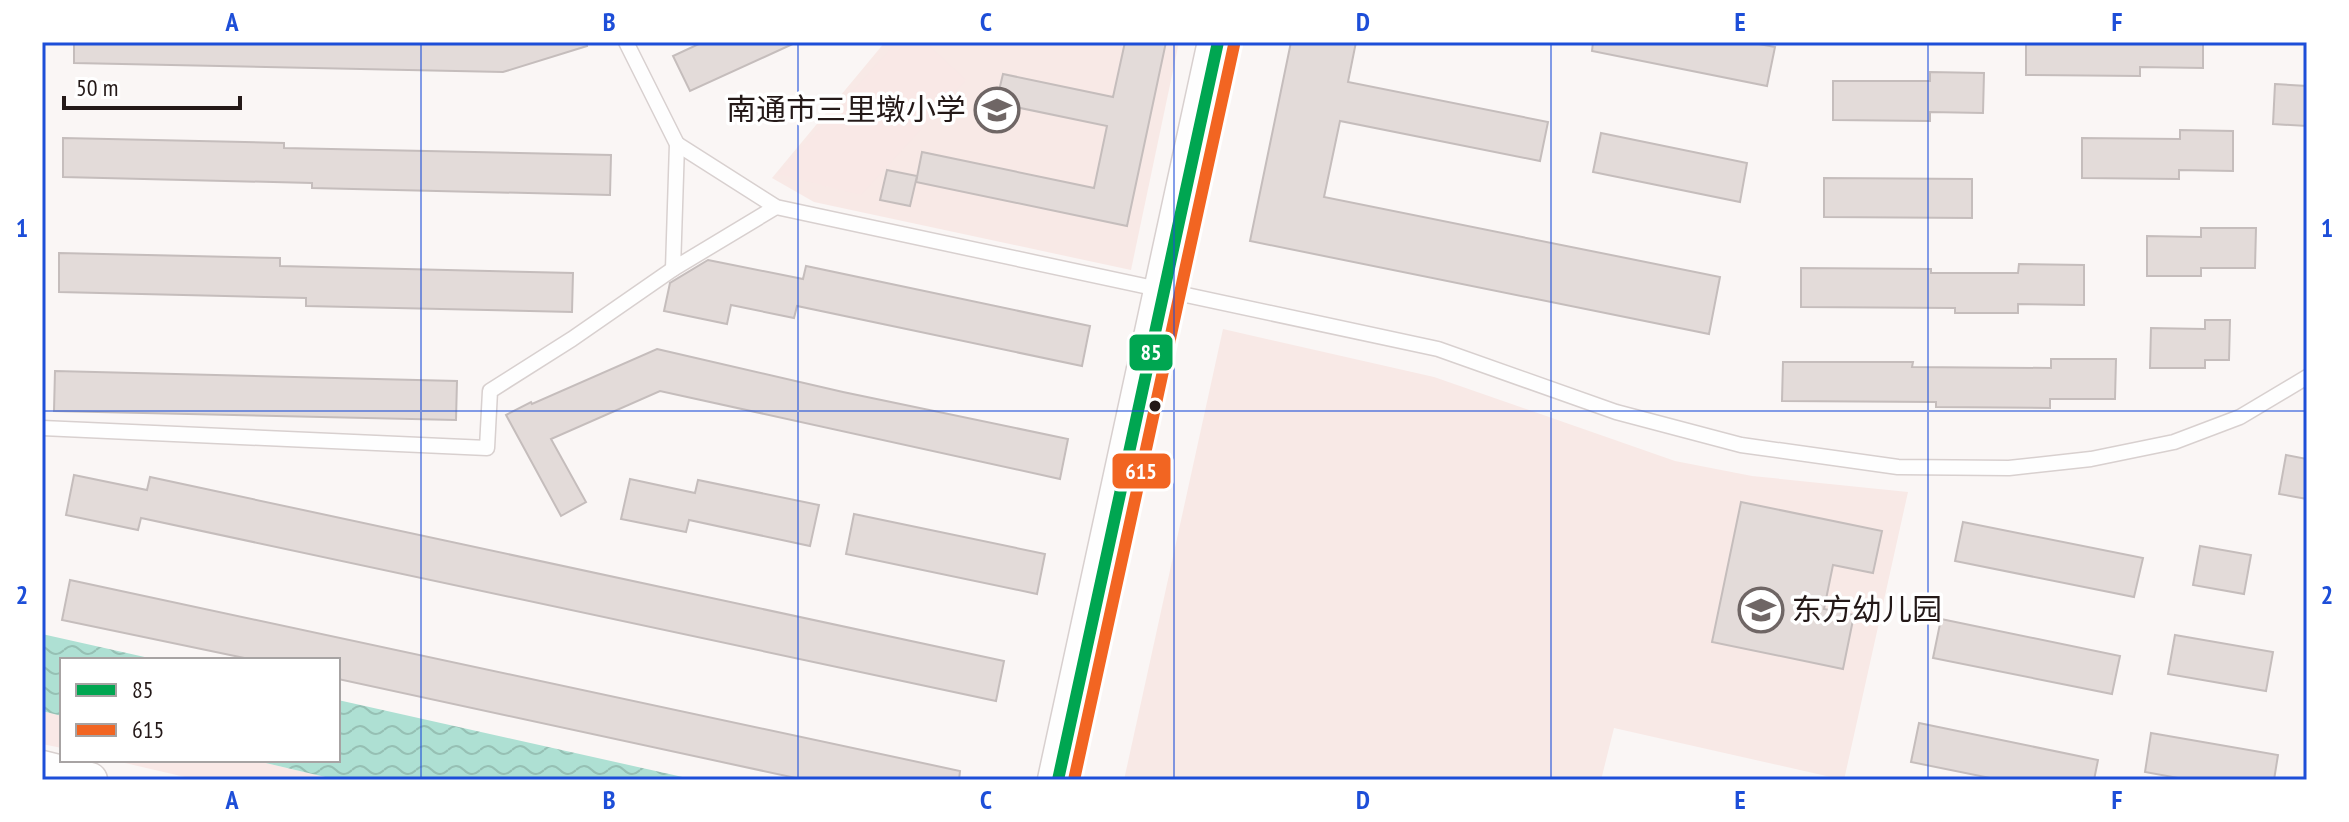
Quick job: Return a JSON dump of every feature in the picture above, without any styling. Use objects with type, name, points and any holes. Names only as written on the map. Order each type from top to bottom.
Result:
[{"type":"main road","points":[[1083,780],[1175,293],[1218,42]]},
{"type":"main road","points":[[1058,780],[1175,293],[1240,42]]},
{"type":"street","points":[[42,768],[90,780]]},
{"type":"lane","points":[[626,42],[677,144],[673,269]]},
{"type":"lane","points":[[677,144],[776,207],[1438,349],[1616,412],[1741,445],[1898,467],[2009,468],[2091,459],[2174,442],[2240,417],[2307,377]]},
{"type":"lane","points":[[42,428],[487,448],[490,391],[673,269],[776,207]]},
{"type":"shaded area","name":"南通市三里墩小学","points":[[885,42],[1179,42],[1131,270],[814,202],[772,178]]},
{"type":"shaded area","points":[[897,42],[925,42],[966,80],[861,195],[778,174]]},
{"type":"shaded area","points":[[1223,329],[1434,377],[1675,461],[1752,476],[1908,492],[1844,780],[1614,728],[1601,780],[1124,780]]},
{"type":"shaded area","points":[[42,711],[60,716],[60,748],[42,744]]},
{"type":"shaded area","points":[[121,762],[262,762],[338,780],[198,780]]},
{"type":"water","points":[[42,634],[149,658],[60,658],[60,716],[42,711]]},
{"type":"water","points":[[340,700],[696,780],[338,780],[262,762],[340,762]]},
{"type":"building","points":[[74,42],[586,42],[587,46],[503,72],[74,63]]},
{"type":"building","points":[[703,42],[797,42],[690,91],[673,56]]},
{"type":"building","points":[[1125,42],[1166,42],[1127,226],[916,182],[922,152],[1094,188],[1107,126],[996,103],[1003,74],[1113,97]]},
{"type":"building","points":[[1291,42],[1356,42],[1348,82],[1548,122],[1540,161],[1340,121],[1324,197],[1720,277],[1709,334],[1250,241]]},
{"type":"building","points":[[1593,42],[1748,42],[1775,47],[1767,86],[1592,51]]},
{"type":"building","points":[[2026,42],[2203,42],[2203,68],[2140,67],[2140,76],[2026,75]]},
{"type":"building","points":[[1930,72],[1984,73],[1983,113],[1930,112],[1930,121],[1833,120],[1833,81],[1930,81]]},
{"type":"building","points":[[2275,84],[2307,86],[2307,126],[2273,124]]},
{"type":"building","points":[[2180,130],[2233,131],[2233,171],[2179,170],[2179,179],[2082,178],[2082,138],[2180,139]]},
{"type":"building","points":[[1601,133],[1747,163],[1740,202],[1593,172]]},
{"type":"building","points":[[63,138],[284,143],[284,148],[611,155],[610,195],[312,188],[312,183],[63,177]]},
{"type":"building","points":[[887,170],[917,176],[910,206],[880,200]]},
{"type":"building","points":[[1824,178],[1972,179],[1972,218],[1824,217]]},
{"type":"building","points":[[2201,228],[2256,228],[2255,268],[2201,268],[2201,276],[2147,276],[2147,236],[2201,237]]},
{"type":"building","points":[[59,253],[280,258],[280,266],[573,273],[572,312],[306,306],[306,298],[59,292]]},
{"type":"building","points":[[708,260],[803,279],[806,266],[1090,326],[1082,366],[797,306],[794,318],[731,305],[727,324],[664,311],[670,283]]},
{"type":"building","points":[[2019,264],[2084,265],[2084,305],[2018,304],[2018,313],[1955,313],[1955,308],[1801,307],[1801,268],[2018,273]]},
{"type":"building","points":[[2205,320],[2230,320],[2229,360],[2205,360],[2205,368],[2150,368],[2151,328],[2205,329]]},
{"type":"building","points":[[657,349],[1068,439],[1060,479],[660,391],[551,439],[586,502],[561,516],[506,415]]},
{"type":"building","points":[[2051,359],[2116,359],[2115,399],[2050,399],[2050,408],[1936,407],[1936,402],[1782,401],[1783,362],[1913,362],[1912,367],[2051,368]]},
{"type":"building","points":[[55,371],[457,381],[456,420],[54,411]]},
{"type":"building","points":[[2286,455],[2307,459],[2307,499],[2279,494]]},
{"type":"building","points":[[74,475],[147,490],[150,477],[1004,661],[996,701],[141,518],[138,530],[66,515]]},
{"type":"building","points":[[630,479],[695,493],[698,480],[819,505],[810,546],[689,520],[686,532],[621,519]]},
{"type":"building","points":[[1741,502],[1882,531],[1873,573],[1833,565],[1824,609],[1854,615],[1843,669],[1712,642]]},
{"type":"building","points":[[854,514],[1045,554],[1037,594],[846,554]]},
{"type":"building","points":[[1963,522],[2143,558],[2134,597],[1955,561]]},
{"type":"building","points":[[2200,546],[2251,555],[2244,594],[2193,585]]},
{"type":"building","points":[[70,580],[960,771],[959,780],[805,780],[340,679],[340,658],[244,658],[62,620]]},
{"type":"building","points":[[1941,619],[2120,656],[2112,694],[1933,658]]},
{"type":"building","points":[[2175,635],[2273,652],[2266,691],[2168,674]]},
{"type":"building","points":[[1919,723],[2098,760],[2094,780],[2000,780],[1911,762]]},
{"type":"building","points":[[2151,733],[2278,755],[2274,780],[2189,780],[2145,772]]},
{"type":"transit line","name":"85","points":[[1058,780],[1218,42]]},
{"type":"transit line","name":"615","points":[[1074,780],[1234,45]]},
{"type":"place","name":"南通市三里墩小学","points":[[997,110]]},
{"type":"place","name":"东方幼儿园","points":[[1761,610]]}]
